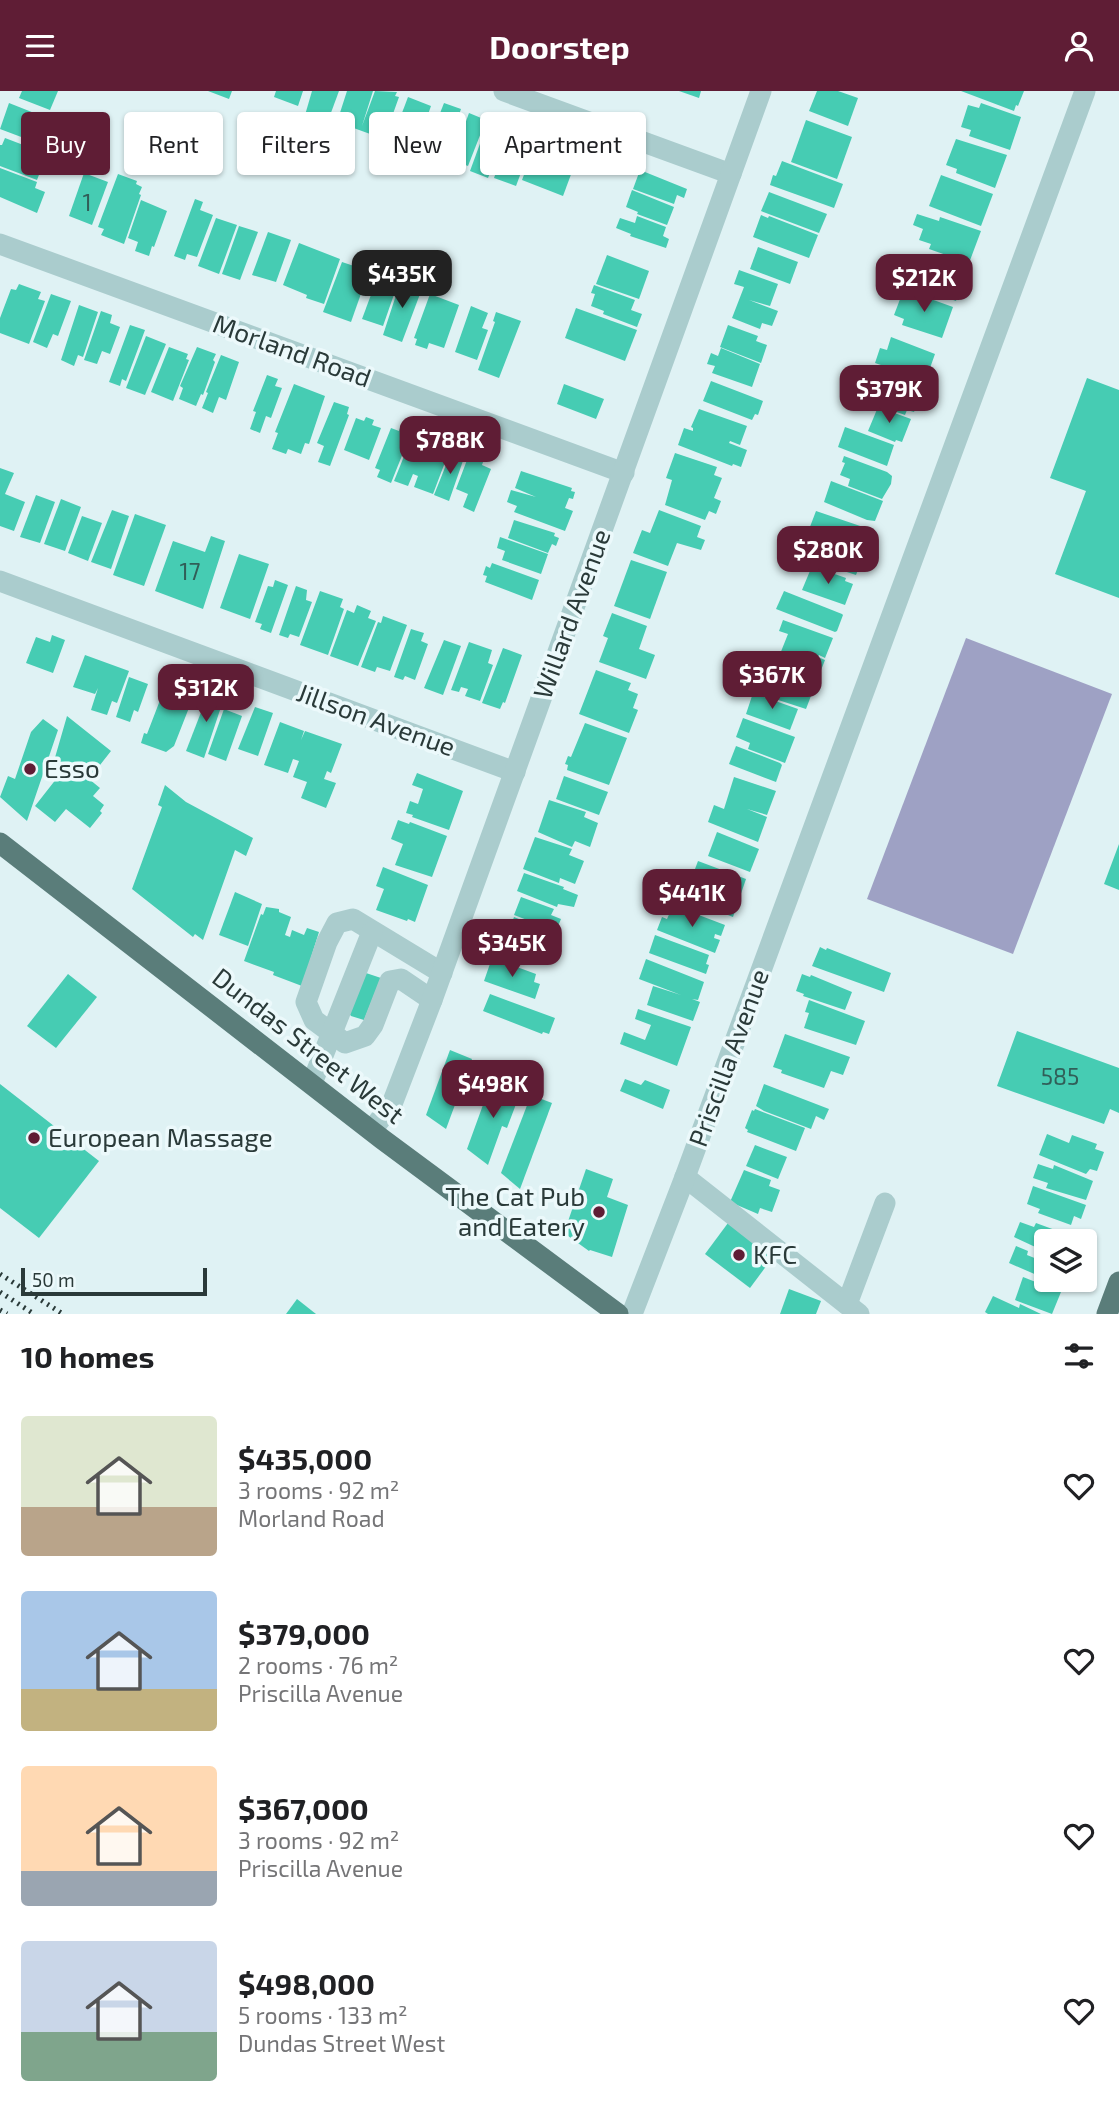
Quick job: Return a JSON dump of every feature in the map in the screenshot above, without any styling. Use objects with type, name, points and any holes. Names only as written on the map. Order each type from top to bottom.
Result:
[{"type":"main road","name":"Dundas Street West","points":[[0,843],[372,1131],[618,1314]]},
{"type":"main road","points":[[1107,1314],[1119,1282]]},
{"type":"street","points":[[504,91],[731,174]]},
{"type":"street","name":"Willard Avenue","points":[[372,1131],[392,1104],[432,1000],[761,91]]},
{"type":"street","name":"Priscilla Avenue","points":[[632,1314],[685,1177],[1082,92]]},
{"type":"street","name":"Morland Road","points":[[0,244],[624,473]]},
{"type":"street","name":"Jillson Avenue","points":[[0,581],[515,772]]},
{"type":"street","points":[[432,1000],[401,979],[390,981],[373,1025],[365,1036],[345,1043],[313,1020],[306,1002],[327,942],[337,923],[353,919],[442,973]]},
{"type":"street","points":[[312,1083],[372,932]]},
{"type":"street","points":[[685,1177],[853,1309],[886,1203]]},
{"type":"shaded area","points":[[966,638],[1112,694],[1013,954],[867,899]]},
{"type":"building","points":[[22,91],[58,91],[50,110],[19,98]]},
{"type":"building","points":[[208,91],[232,91],[229,99]]},
{"type":"building","points":[[276,91],[303,91],[298,106],[274,97]]},
{"type":"building","points":[[312,91],[339,91],[331,112],[306,112]]},
{"type":"building","points":[[347,91],[373,91],[362,126],[375,91],[397,92],[395,96],[399,97],[394,112],[369,112],[369,134],[355,129],[355,112],[340,112]]},
{"type":"building","points":[[679,91],[701,91],[699,98]]},
{"type":"building","points":[[817,91],[838,91],[858,98],[848,126],[809,111]]},
{"type":"building","points":[[961,91],[1024,91],[1014,111]]},
{"type":"building","points":[[408,97],[431,106],[429,112],[402,112]]},
{"type":"building","points":[[9,103],[32,112],[21,112],[21,137],[0,129]]},
{"type":"building","points":[[444,103],[461,109],[460,112],[440,112]]},
{"type":"building","points":[[981,103],[1021,117],[1010,150],[969,136],[971,130],[961,127],[968,105],[979,108]]},
{"type":"building","points":[[469,113],[480,118],[480,135],[468,166],[466,165],[466,121]]},
{"type":"building","points":[[806,120],[852,137],[837,179],[791,162]]},
{"type":"building","points":[[5,138],[21,144],[21,174],[0,166]]},
{"type":"building","points":[[956,139],[1007,155],[995,188],[956,173],[957,169],[946,165]]},
{"type":"building","points":[[480,144],[480,175],[470,171]]},
{"type":"building","points":[[782,161],[843,184],[834,208],[770,185]]},
{"type":"building","points":[[0,168],[37,182],[35,188],[45,192],[37,213],[0,197]]},
{"type":"building","points":[[646,172],[687,189],[684,198],[677,195],[674,204],[633,189],[638,175],[646,175]]},
{"type":"building","points":[[118,174],[137,181],[136,184],[142,187],[124,244],[101,235],[104,229],[98,227]]},
{"type":"building","points":[[24,175],[39,175],[37,180]]},
{"type":"building","points":[[83,175],[108,182],[92,225],[69,216]]},
{"type":"building","points":[[495,175],[520,175],[516,186],[494,178]]},
{"type":"building","points":[[524,175],[571,175],[563,196],[522,180]]},
{"type":"building","points":[[941,175],[993,194],[981,226],[929,206]]},
{"type":"building","points":[[632,190],[674,207],[667,225],[626,207]]},
{"type":"building","points":[[769,192],[827,214],[819,233],[761,211]]},
{"type":"building","points":[[195,199],[203,202],[200,210],[213,215],[197,257],[187,254],[185,260],[174,256]]},
{"type":"building","points":[[141,200],[167,211],[149,256],[135,251],[138,242],[128,238]]},
{"type":"building","points":[[917,214],[939,221],[940,217],[981,231],[969,263],[929,249],[931,244],[919,240],[923,229],[913,225]]},
{"type":"building","points":[[761,215],[818,235],[809,258],[753,237]]},
{"type":"building","points":[[637,216],[666,227],[663,236],[669,239],[666,248],[630,236],[631,234],[616,228],[620,218],[635,223]]},
{"type":"building","points":[[216,218],[237,225],[219,274],[198,266]]},
{"type":"building","points":[[239,226],[258,232],[240,280],[222,274]]},
{"type":"building","points":[[268,232],[291,240],[276,282],[252,275]]},
{"type":"building","points":[[299,243],[340,259],[324,304],[306,298],[307,295],[283,285]]},
{"type":"building","points":[[758,247],[798,262],[790,284],[750,269]]},
{"type":"building","points":[[910,254],[925,259],[926,254],[967,268],[956,301],[915,287],[917,282],[902,277]]},
{"type":"building","points":[[607,255],[649,271],[639,299],[596,284]]},
{"type":"building","points":[[342,262],[369,271],[351,322],[323,312]]},
{"type":"building","points":[[739,270],[778,284],[770,306],[749,300],[778,311],[772,326],[762,323],[760,329],[732,318],[744,287],[734,284]]},
{"type":"building","points":[[378,276],[398,283],[383,326],[362,319]]},
{"type":"building","points":[[405,278],[421,284],[420,294],[402,342],[383,335],[399,286],[402,287]]},
{"type":"building","points":[[19,284],[41,292],[38,299],[45,301],[29,344],[0,333],[0,318],[11,289],[16,290]]},
{"type":"building","points":[[594,285],[635,300],[631,310],[642,314],[637,327],[603,314],[604,311],[591,306],[595,294],[591,293]]},
{"type":"building","points":[[914,293],[953,307],[942,338],[902,325],[904,319],[894,315],[902,294],[912,298]]},
{"type":"building","points":[[51,294],[71,301],[58,336],[53,334],[47,348],[33,342]]},
{"type":"building","points":[[430,294],[459,305],[444,348],[429,343],[427,349],[415,345],[417,339],[414,338]]},
{"type":"building","points":[[79,305],[98,312],[83,357],[78,355],[74,366],[61,360]]},
{"type":"building","points":[[471,306],[488,313],[482,328],[488,330],[477,360],[455,352]]},
{"type":"building","points":[[576,308],[637,330],[625,361],[565,338]]},
{"type":"building","points":[[101,311],[112,315],[110,323],[120,327],[110,354],[102,351],[97,364],[84,360]]},
{"type":"building","points":[[496,312],[521,321],[499,378],[478,370]]},
{"type":"building","points":[[130,325],[145,330],[126,381],[122,379],[120,386],[109,382]]},
{"type":"building","points":[[728,325],[758,336],[756,341],[767,345],[761,363],[720,347]]},
{"type":"building","points":[[146,336],[166,344],[145,395],[126,388]]},
{"type":"building","points":[[891,337],[935,354],[930,368],[923,365],[919,378],[875,363],[880,348],[887,350]]},
{"type":"building","points":[[169,347],[188,354],[186,359],[189,360],[173,401],[151,392]]},
{"type":"building","points":[[197,347],[216,354],[203,395],[201,394],[196,406],[179,399],[183,388],[180,386]]},
{"type":"building","points":[[721,348],[760,364],[752,387],[712,373],[715,366],[707,364],[711,353],[718,356]]},
{"type":"building","points":[[221,355],[239,362],[226,400],[219,397],[213,413],[202,408]]},
{"type":"building","points":[[267,375],[278,379],[275,386],[282,388],[271,418],[266,416],[260,433],[250,429],[256,412],[253,411]]},
{"type":"building","points":[[1087,378],[1119,390],[1119,598],[1055,574],[1086,491],[1050,478]]},
{"type":"building","points":[[711,381],[763,401],[758,415],[755,414],[752,420],[703,401]]},
{"type":"building","points":[[888,382],[914,392],[911,399],[918,402],[914,412],[907,410],[905,415],[877,405],[880,399],[872,397],[877,385],[886,388]]},
{"type":"building","points":[[294,384],[325,396],[309,444],[305,443],[301,454],[288,449],[286,454],[272,449],[278,433],[275,432]]},
{"type":"building","points":[[564,384],[604,399],[596,419],[557,404]]},
{"type":"building","points":[[334,402],[349,407],[349,415],[330,466],[318,462],[324,446],[317,443]]},
{"type":"building","points":[[878,407],[911,419],[902,442],[895,442],[868,431]]},
{"type":"building","points":[[699,409],[747,426],[740,445],[730,441],[729,443],[747,450],[741,467],[678,445],[684,428],[693,431],[691,427]]},
{"type":"building","points":[[366,417],[374,420],[372,425],[381,428],[369,460],[344,450],[356,418],[364,421]]},
{"type":"building","points":[[401,425],[409,429],[409,438],[391,483],[377,477],[380,470],[375,468],[391,428],[399,431]]},
{"type":"building","points":[[845,427],[894,445],[887,466],[838,447]]},
{"type":"building","points":[[413,434],[429,441],[425,452],[431,441],[450,449],[433,494],[414,487],[418,476],[413,474],[408,486],[394,481]]},
{"type":"building","points":[[452,450],[465,455],[449,501],[434,495]]},
{"type":"building","points":[[675,453],[717,467],[714,475],[722,478],[714,498],[721,501],[716,514],[709,511],[705,520],[665,505],[672,480],[666,478]]},
{"type":"building","points":[[477,456],[484,459],[482,465],[491,469],[474,512],[463,507],[468,494],[456,489],[467,460],[474,462]]},
{"type":"building","points":[[844,456],[892,476],[891,484],[882,499],[848,486],[850,479],[840,475],[845,463],[842,462]]},
{"type":"building","points":[[0,468],[14,473],[5,494],[25,502],[14,531],[0,526]]},
{"type":"building","points":[[521,471],[572,488],[571,491],[575,492],[565,508],[573,511],[565,531],[514,512],[517,506],[507,502],[511,490],[536,497],[515,488]]},
{"type":"building","points":[[831,481],[883,501],[875,521],[824,502]]},
{"type":"building","points":[[36,495],[55,502],[40,543],[20,537]]},
{"type":"building","points":[[61,499],[81,507],[65,551],[44,544]]},
{"type":"building","points":[[112,510],[129,516],[111,569],[91,562]]},
{"type":"building","points":[[659,510],[701,526],[697,537],[705,540],[701,550],[677,543],[668,566],[633,553],[642,530],[650,533]]},
{"type":"building","points":[[816,511],[872,530],[863,552],[856,551],[864,554],[856,575],[813,561],[823,537],[808,532]]},
{"type":"building","points":[[135,514],[166,525],[144,586],[113,575]]},
{"type":"building","points":[[82,516],[102,523],[88,561],[68,553]]},
{"type":"building","points":[[514,520],[555,533],[554,536],[559,538],[556,546],[552,544],[548,553],[508,538]]},
{"type":"building","points":[[211,536],[225,541],[203,609],[155,591],[173,541],[205,552]]},
{"type":"building","points":[[500,537],[548,554],[541,574],[502,560],[505,551],[497,548]]},
{"type":"building","points":[[239,554],[269,564],[250,619],[220,608]]},
{"type":"building","points":[[631,560],[667,572],[650,619],[614,606]]},
{"type":"building","points":[[492,563],[539,580],[532,600],[485,582],[487,576],[483,575],[486,566],[490,568]]},
{"type":"building","points":[[812,566],[846,578],[845,581],[853,584],[845,605],[802,590]]},
{"type":"building","points":[[275,580],[288,585],[271,633],[260,629],[262,624],[255,622],[268,586],[273,587]]},
{"type":"building","points":[[296,586],[307,590],[306,600],[312,602],[299,637],[290,634],[288,638],[279,635]]},
{"type":"building","points":[[320,591],[343,599],[340,607],[344,609],[328,655],[300,645]]},
{"type":"building","points":[[784,591],[842,614],[837,631],[776,609]]},
{"type":"building","points":[[357,605],[371,611],[368,618],[376,621],[358,666],[330,656],[347,610],[354,613]]},
{"type":"building","points":[[612,613],[647,626],[639,649],[655,655],[646,679],[599,662],[608,638],[603,636]]},
{"type":"building","points":[[383,616],[407,625],[390,671],[377,667],[375,672],[361,667],[378,622],[381,623]]},
{"type":"building","points":[[783,620],[833,638],[825,658],[819,655],[818,657],[825,660],[818,678],[796,670],[794,675],[768,664],[773,651],[780,654],[788,634],[779,631]]},
{"type":"building","points":[[411,629],[424,633],[421,641],[428,644],[415,680],[405,676],[403,680],[394,677]]},
{"type":"building","points":[[52,635],[65,640],[53,673],[26,663],[36,637],[50,642]]},
{"type":"building","points":[[444,640],[461,646],[443,695],[424,688]]},
{"type":"building","points":[[469,642],[492,650],[488,663],[493,665],[480,701],[465,696],[468,689],[461,687],[459,692],[451,690]]},
{"type":"building","points":[[503,648],[522,655],[505,703],[503,702],[500,709],[482,703]]},
{"type":"building","points":[[85,655],[129,671],[117,703],[112,701],[107,715],[91,710],[98,688],[95,694],[73,687]]},
{"type":"building","points":[[596,670],[631,683],[628,690],[638,694],[633,708],[638,710],[629,733],[579,714]]},
{"type":"building","points":[[765,671],[814,688],[806,709],[769,697],[773,686],[761,681]]},
{"type":"building","points":[[129,677],[148,684],[138,712],[134,710],[130,722],[116,717]]},
{"type":"building","points":[[169,685],[194,695],[174,746],[166,752],[141,743]]},
{"type":"building","points":[[210,689],[225,695],[204,758],[186,751]]},
{"type":"building","points":[[753,693],[798,709],[790,730],[746,714]]},
{"type":"building","points":[[255,707],[273,713],[258,756],[238,749]]},
{"type":"building","points":[[224,709],[242,716],[226,761],[208,754]]},
{"type":"building","points":[[67,716],[111,751],[89,779],[100,788],[93,796],[104,805],[100,811],[102,813],[90,828],[66,809],[55,822],[35,806],[64,769],[54,761]]},
{"type":"building","points":[[743,718],[795,737],[785,763],[748,749],[750,743],[736,737]]},
{"type":"building","points":[[43,719],[58,730],[27,821],[0,797],[8,776],[15,779],[31,732]]},
{"type":"building","points":[[280,722],[304,731],[301,740],[305,731],[342,744],[331,773],[327,771],[324,779],[336,783],[326,808],[301,798],[307,782],[293,777],[299,761],[293,759],[288,773],[264,765]]},
{"type":"building","points":[[585,723],[627,738],[609,785],[567,770],[568,765],[565,764],[568,756],[571,757]]},
{"type":"building","points":[[736,746],[780,763],[782,765],[776,782],[729,764]]},
{"type":"building","points":[[417,773],[463,791],[449,830],[406,813],[410,801],[418,804],[423,789],[412,785]]},
{"type":"building","points":[[564,776],[608,792],[599,815],[556,799]]},
{"type":"building","points":[[734,777],[776,791],[767,815],[747,809],[767,817],[758,842],[708,822],[714,805],[724,809]]},
{"type":"building","points":[[165,785],[186,802],[253,838],[246,856],[235,850],[203,940],[195,934],[193,937],[132,889],[162,807],[158,805]]},
{"type":"building","points":[[549,800],[586,812],[584,817],[598,823],[590,847],[575,841],[572,847],[538,832]]},
{"type":"building","points":[[398,820],[447,836],[432,877],[395,865],[403,844],[391,839]]},
{"type":"building","points":[[717,832],[759,849],[750,872],[708,856]]},
{"type":"building","points":[[535,837],[572,849],[569,855],[584,861],[575,884],[560,878],[559,883],[523,869]]},
{"type":"building","points":[[1119,844],[1119,890],[1104,884]]},
{"type":"building","points":[[698,861],[746,879],[733,917],[684,898]]},
{"type":"building","points":[[383,867],[428,885],[415,922],[376,910],[384,889],[376,886]]},
{"type":"building","points":[[524,873],[564,887],[563,889],[578,895],[574,907],[558,904],[557,907],[517,891]]},
{"type":"building","points":[[235,892],[262,904],[248,946],[219,935]]},
{"type":"building","points":[[521,897],[554,909],[551,915],[561,919],[556,931],[514,915]]},
{"type":"building","points":[[675,906],[725,925],[721,936],[715,934],[714,938],[720,940],[715,953],[657,930],[662,917],[667,919]]},
{"type":"building","points":[[266,907],[279,909],[279,912],[291,917],[285,935],[290,937],[292,930],[304,935],[307,928],[319,932],[302,986],[244,961]]},
{"type":"building","points":[[514,917],[546,930],[543,936],[553,940],[548,952],[507,936]]},
{"type":"building","points":[[655,935],[709,955],[706,974],[649,953]]},
{"type":"building","points":[[820,947],[891,973],[884,992],[812,966]]},
{"type":"building","points":[[492,958],[536,974],[534,982],[540,984],[535,999],[484,981]]},
{"type":"building","points":[[646,959],[704,982],[698,1000],[692,999],[700,1002],[693,1021],[647,1005],[653,986],[681,995],[639,979]]},
{"type":"building","points":[[363,972],[381,978],[364,1020],[349,1013]]},
{"type":"building","points":[[68,974],[97,997],[56,1048],[27,1026]]},
{"type":"building","points":[[802,974],[811,975],[852,992],[845,1010],[803,996],[804,994],[796,991]]},
{"type":"building","points":[[490,994],[555,1018],[549,1034],[542,1034],[483,1011]]},
{"type":"building","points":[[809,1000],[865,1021],[856,1045],[804,1028],[809,1013],[805,1012]]},
{"type":"building","points":[[638,1009],[691,1027],[677,1066],[620,1044],[624,1032],[645,1040],[651,1025],[635,1019]]},
{"type":"building","points":[[1017,1031],[1119,1068],[1119,1113],[1110,1109],[1104,1124],[997,1086]]},
{"type":"building","points":[[785,1034],[850,1057],[843,1075],[831,1071],[824,1088],[781,1073],[782,1070],[773,1067]]},
{"type":"building","points":[[450,1050],[472,1059],[446,1129],[426,1115]]},
{"type":"building","points":[[625,1079],[641,1085],[645,1080],[670,1090],[663,1109],[620,1091]]},
{"type":"building","points":[[492,1080],[521,1091],[507,1128],[502,1126],[488,1165],[467,1149]]},
{"type":"building","points":[[0,1084],[99,1161],[39,1238],[0,1208]]},
{"type":"building","points":[[764,1084],[829,1109],[824,1120],[816,1116],[811,1129],[764,1111],[756,1106]]},
{"type":"building","points":[[531,1095],[552,1103],[520,1189],[501,1173]]},
{"type":"building","points":[[752,1110],[805,1128],[796,1151],[747,1132],[745,1128]]},
{"type":"building","points":[[1047,1134],[1069,1143],[1072,1135],[1097,1144],[1095,1149],[1104,1152],[1097,1171],[1090,1169],[1086,1174],[1039,1155]]},
{"type":"building","points":[[755,1145],[787,1157],[778,1179],[746,1166]]},
{"type":"building","points":[[1038,1164],[1053,1169],[1054,1165],[1093,1181],[1086,1200],[1046,1188],[1048,1183],[1033,1178]]},
{"type":"building","name":"The Cat Pub and Eatery","points":[[586,1169],[613,1179],[607,1197],[628,1205],[612,1257],[589,1251],[564,1233]]},
{"type":"building","points":[[744,1170],[771,1180],[769,1186],[780,1190],[772,1212],[760,1208],[758,1214],[730,1202]]},
{"type":"building","points":[[1033,1186],[1086,1205],[1081,1219],[1074,1216],[1071,1225],[1038,1213],[1040,1209],[1027,1204]]},
{"type":"building","points":[[1020,1222],[1034,1227],[1036,1223],[1052,1229],[1034,1229],[1034,1246],[1014,1237]]},
{"type":"building","name":"KFC","points":[[728,1223],[773,1257],[750,1288],[705,1254]]},
{"type":"building","points":[[1016,1246],[1028,1251],[1027,1255],[1034,1258],[1034,1274],[1009,1263]]},
{"type":"building","points":[[1023,1277],[1034,1281],[1034,1292],[1061,1292],[1052,1314],[1015,1300]]},
{"type":"building","points":[[789,1289],[821,1301],[816,1314],[780,1314]]},
{"type":"building","points":[[993,1296],[1019,1308],[1020,1304],[1041,1314],[988,1314],[985,1312]]},
{"type":"building","points":[[297,1299],[316,1314],[286,1314]]},
{"type":"railway","points":[[0,1274],[63,1314]]},
{"type":"railway","points":[[0,1292],[34,1314]]},
{"type":"railway","points":[[0,1310],[7,1314]]},
{"type":"place","name":"Esso","points":[[30,769]]},
{"type":"place","name":"European Massage","points":[[34,1138]]},
{"type":"place","name":"The Cat Pub and Eatery","points":[[599,1212]]},
{"type":"place","name":"KFC","points":[[739,1255]]}]
